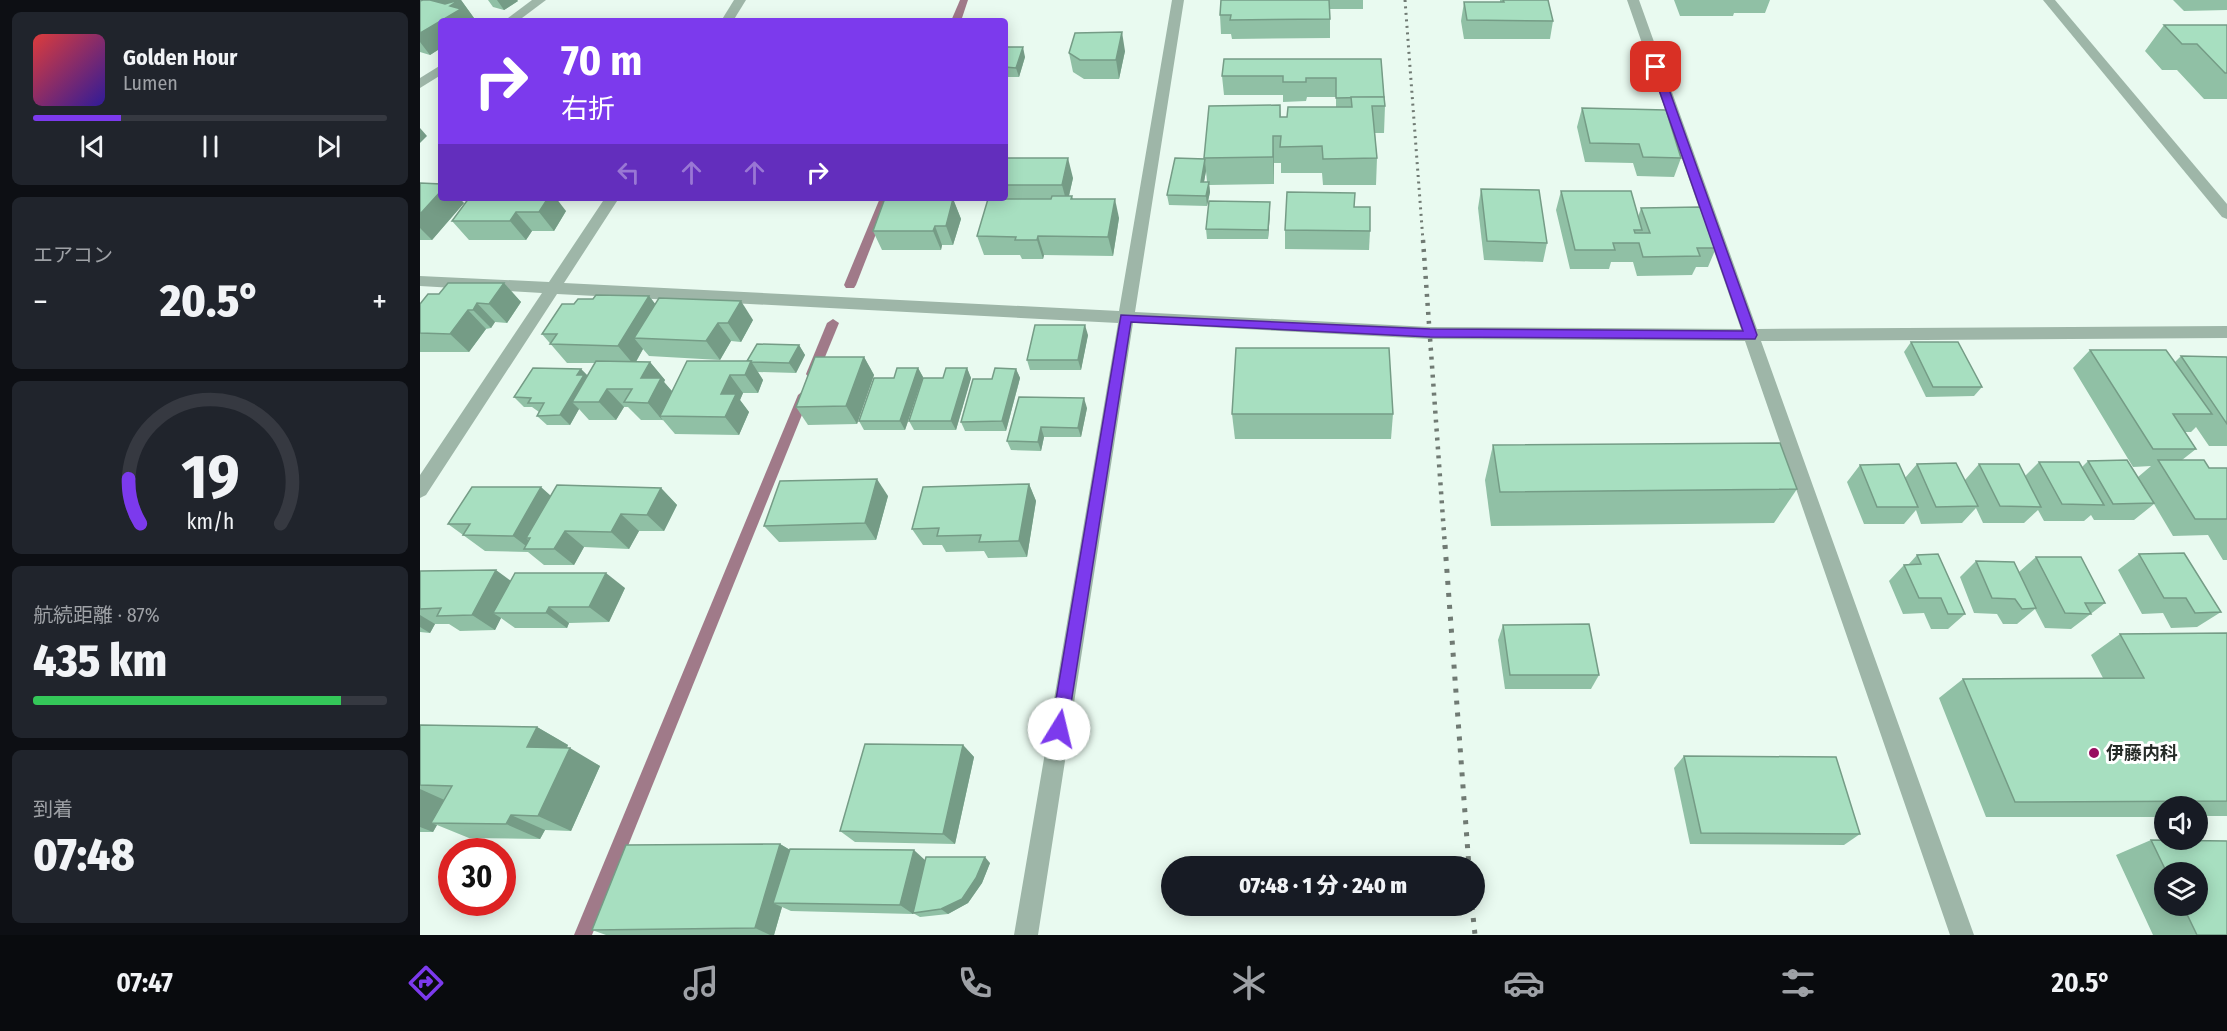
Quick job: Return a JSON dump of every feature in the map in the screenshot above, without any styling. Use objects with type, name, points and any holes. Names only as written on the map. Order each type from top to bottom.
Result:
[{"type":"street","points":[[514,18],[539,0]]},
{"type":"street","points":[[729,18],[741,0]]},
{"type":"street","points":[[1026,935],[1178,0]]},
{"type":"street","points":[[1633,0],[1962,935]]},
{"type":"street","points":[[2049,0],[2227,214]]},
{"type":"street","points":[[420,84],[438,71]]},
{"type":"street","points":[[420,490],[610,201]]},
{"type":"street","points":[[420,281],[1430,333],[1751,335],[2227,332]]},
{"type":"building","points":[[430,0],[445,4],[459,0],[450,6],[461,9],[446,18],[438,18],[438,22],[420,33],[420,1]]},
{"type":"building","points":[[1221,0],[1329,0],[1330,19],[1230,20],[1231,15],[1220,15]]},
{"type":"building","points":[[1503,0],[1548,0],[1553,21],[1467,20],[1464,2],[1504,2]]},
{"type":"building","points":[[2164,25],[2227,25],[2227,73],[2197,44],[2182,44]]},
{"type":"building","points":[[1122,32],[1116,60],[1080,60],[1069,53],[1075,33]]},
{"type":"building","points":[[1008,47],[1023,47],[1016,68],[1008,67]]},
{"type":"building","points":[[1224,59],[1381,59],[1384,97],[1336,98],[1336,78],[1306,78],[1306,82],[1283,82],[1283,76],[1222,76]]},
{"type":"building","points":[[1351,97],[1384,97],[1385,106],[1372,106],[1377,158],[1323,159],[1322,146],[1280,147],[1281,136],[1273,136],[1273,157],[1204,158],[1209,106],[1280,105],[1280,117],[1287,117],[1288,107],[1352,107]]},
{"type":"building","points":[[1582,108],[1666,110],[1681,158],[1643,157],[1639,144],[1590,143]]},
{"type":"building","points":[[1008,158],[1068,158],[1062,185],[1008,185]]},
{"type":"building","points":[[1175,158],[1205,159],[1201,182],[1209,182],[1206,196],[1167,195]]},
{"type":"building","points":[[420,183],[438,184],[438,194],[420,214]]},
{"type":"building","points":[[1481,189],[1539,190],[1547,243],[1487,241]]},
{"type":"building","points":[[1561,191],[1631,191],[1642,230],[1634,230],[1635,233],[1650,233],[1641,208],[1700,207],[1716,248],[1697,248],[1700,256],[1643,257],[1639,243],[1613,243],[1615,250],[1575,250]]},
{"type":"building","points":[[1287,192],[1355,193],[1354,207],[1370,207],[1370,231],[1285,230]]},
{"type":"building","points":[[1052,196],[1072,196],[1071,199],[1115,199],[1108,237],[1038,236],[1037,240],[1015,240],[1016,237],[977,236],[987,201],[1051,199]]},
{"type":"building","points":[[467,201],[546,201],[539,212],[516,212],[510,221],[452,221]]},
{"type":"building","points":[[884,201],[952,201],[946,226],[935,226],[933,231],[873,231]]},
{"type":"building","points":[[1209,201],[1270,202],[1268,230],[1206,229]]},
{"type":"building","points":[[448,283],[504,283],[489,304],[477,303],[473,310],[468,310],[450,334],[420,333],[420,304],[428,294],[439,294]]},
{"type":"building","points":[[596,295],[649,296],[618,346],[550,344],[557,334],[542,334],[562,304],[574,304],[578,299],[593,299]]},
{"type":"building","points":[[659,298],[741,301],[728,323],[718,323],[706,341],[634,338]]},
{"type":"building","points":[[1035,325],[1085,325],[1078,360],[1027,360]]},
{"type":"building","points":[[1911,342],[1958,342],[1982,387],[1933,387]]},
{"type":"building","points":[[757,344],[799,345],[789,363],[747,361]]},
{"type":"building","points":[[1236,348],[1389,348],[1393,414],[1232,414]]},
{"type":"building","points":[[2090,350],[2166,350],[2212,414],[2173,414],[2196,449],[2153,449]]},
{"type":"building","points":[[2181,356],[2227,357],[2227,424]]},
{"type":"building","points":[[815,357],[864,357],[846,406],[796,407]]},
{"type":"building","points":[[596,361],[650,362],[641,378],[661,378],[648,403],[624,402],[632,389],[607,389],[599,402],[572,402]]},
{"type":"building","points":[[687,361],[751,361],[745,375],[730,375],[721,394],[736,394],[725,417],[660,416]]},
{"type":"building","points":[[533,368],[581,369],[577,375],[584,375],[560,415],[537,416],[544,403],[528,403],[531,398],[514,397]]},
{"type":"building","points":[[897,368],[918,368],[900,421],[859,421],[874,378],[894,378]]},
{"type":"building","points":[[946,368],[967,368],[951,421],[909,421],[923,378],[943,378]]},
{"type":"building","points":[[995,368],[1016,369],[1002,421],[961,422],[973,379],[992,379]]},
{"type":"building","points":[[1019,397],[1084,398],[1078,428],[1041,427],[1038,442],[1007,441]]},
{"type":"building","points":[[1780,443],[1797,489],[1500,492],[1493,445]]},
{"type":"building","points":[[2127,460],[2154,503],[2113,504],[2088,461]]},
{"type":"building","points":[[2158,460],[2204,460],[2209,468],[2227,468],[2227,519],[2195,519]]},
{"type":"building","points":[[2039,462],[2079,462],[2104,505],[2062,504]]},
{"type":"building","points":[[1956,463],[1978,506],[1936,507],[1917,464]]},
{"type":"building","points":[[1899,464],[1918,507],[1877,507],[1860,465]]},
{"type":"building","points":[[1979,464],[2019,464],[2041,507],[2000,506]]},
{"type":"building","points":[[877,479],[865,523],[764,526],[780,481]]},
{"type":"building","points":[[1029,484],[1019,541],[979,542],[981,535],[937,536],[939,528],[912,529],[923,487]]},
{"type":"building","points":[[557,485],[661,488],[647,515],[621,514],[611,532],[565,531],[554,549],[524,549],[530,538],[526,538]]},
{"type":"building","points":[[472,487],[541,487],[513,536],[463,535],[470,524],[448,524]]},
{"type":"building","points":[[2184,553],[2221,612],[2195,613],[2186,598],[2164,598],[2139,554]]},
{"type":"building","points":[[1938,554],[1965,614],[1948,614],[1941,598],[1919,598],[1904,565],[1921,564],[1917,555]]},
{"type":"building","points":[[2036,557],[2081,557],[2105,603],[2085,603],[2091,614],[2065,613]]},
{"type":"building","points":[[1976,561],[2014,562],[2036,608],[2022,609],[2015,599],[1992,598]]},
{"type":"building","points":[[496,570],[472,615],[437,616],[441,608],[420,609],[420,571]]},
{"type":"building","points":[[515,573],[606,573],[589,607],[549,607],[546,613],[493,613]]},
{"type":"building","points":[[1589,624],[1599,675],[1510,675],[1503,625]]},
{"type":"building","name":"伊藤内科","points":[[2227,633],[2227,801],[2208,801],[2208,796],[2154,796],[2154,801],[2015,802],[1963,679],[2144,678],[2120,634]]},
{"type":"building","points":[[420,725],[537,727],[527,747],[570,748],[538,816],[511,815],[506,824],[431,823],[452,786],[420,785]]},
{"type":"building","points":[[865,744],[963,745],[943,834],[840,831]]},
{"type":"building","points":[[1684,756],[1836,757],[1860,834],[1701,833]]},
{"type":"building","points":[[2208,841],[2227,841],[2227,935],[2197,935],[2188,916],[2208,916],[2208,862],[2162,862],[2156,850],[2208,850]]},
{"type":"building","points":[[780,844],[755,928],[592,930],[626,845]]},
{"type":"building","points":[[790,849],[914,850],[900,905],[773,903]]},
{"type":"building","points":[[926,857],[985,857],[976,878],[962,899],[941,909],[913,913]]},
{"type":"waterway","points":[[957,18],[964,0]]},
{"type":"waterway","points":[[850,285],[884,201]]},
{"type":"waterway","points":[[812,374],[833,323]]},
{"type":"waterway","points":[[583,935],[804,395]]},
{"type":"railway","points":[[1405,0],[1423,241]]},
{"type":"railway","points":[[1423,240],[1445,547]]},
{"type":"railway","points":[[1445,545],[1468,856]]},
{"type":"railway","points":[[1473,916],[1475,935]]},
{"type":"place","name":"伊藤内科","points":[[2094,753]]},
{"type":"route","points":[[1059,729],[1126,318],[1430,333],[1751,335],[1656,67]]}]
